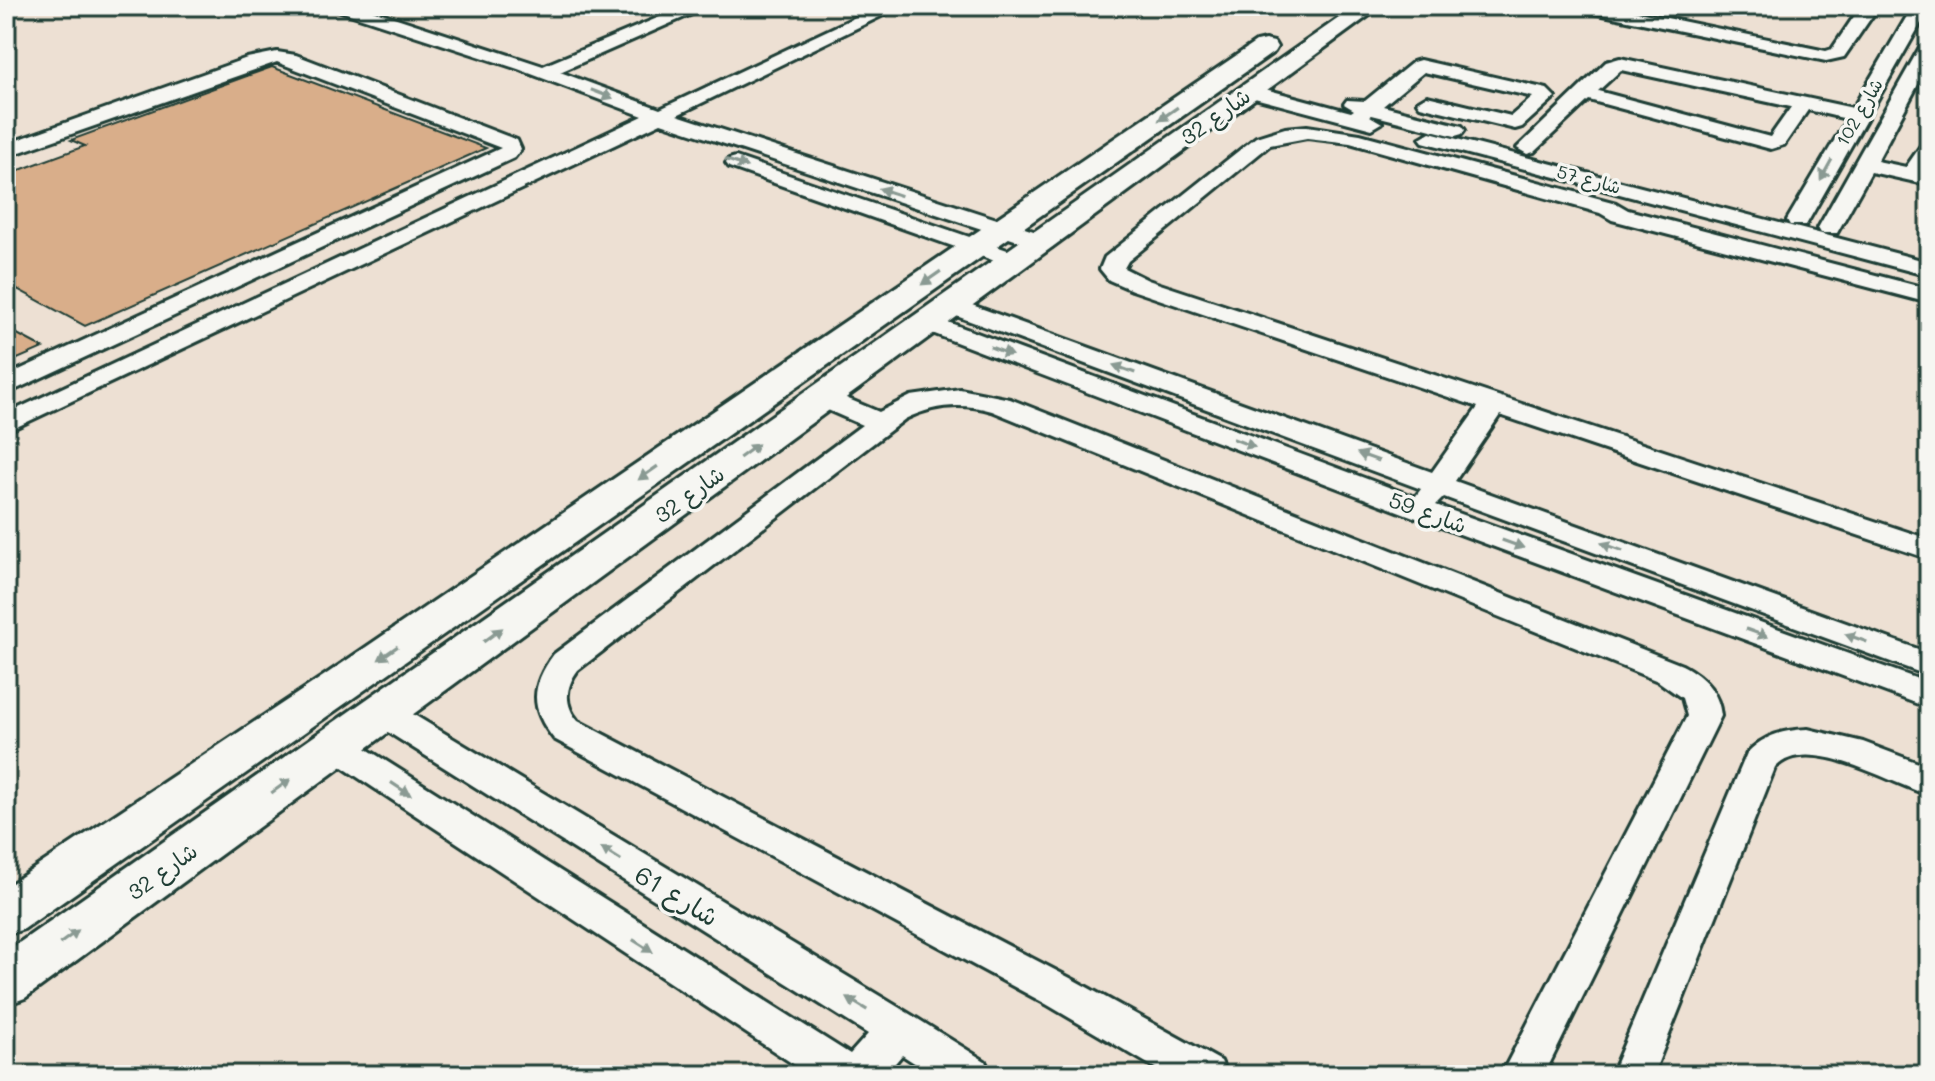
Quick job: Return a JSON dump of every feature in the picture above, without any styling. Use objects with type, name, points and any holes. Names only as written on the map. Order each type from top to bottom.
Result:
[{"type":"main road","name":"شارع 32","points":[[1239,81],[1324,6]]},
{"type":"main road","name":"شارع 32","points":[[6,914],[341,686],[1010,244],[1239,81],[1371,6]]},
{"type":"main road","name":"شارع 32","points":[[6,982],[940,314],[1010,244]]},
{"type":"main road","points":[[341,686],[384,713]]},
{"type":"main road","points":[[294,718],[336,746]]},
{"type":"street","points":[[652,20],[671,6]]},
{"type":"street","points":[[367,7],[525,65],[551,64],[652,20],[701,6]]},
{"type":"street","points":[[6,424],[893,6]]},
{"type":"street","points":[[1584,6],[1826,56],[1838,53],[1870,6]]},
{"type":"street","name":"شارع 102","points":[[1798,220],[1856,115],[1922,6]]},
{"type":"street","points":[[367,7],[685,105]]},
{"type":"street","name":"شارع 102","points":[[1829,228],[1929,47]]},
{"type":"street","points":[[6,151],[254,62],[277,57],[290,59],[510,144],[511,149],[507,154],[6,386]]},
{"type":"street","points":[[551,64],[662,117],[1010,244]]},
{"type":"street","points":[[1527,148],[1614,65],[1620,64],[1856,115]]},
{"type":"street","points":[[1335,133],[1417,68],[1425,66],[1540,93],[1545,97],[1515,123],[1387,92]]},
{"type":"street","name":"شارع 57","points":[[1239,81],[1632,184],[1929,269]]},
{"type":"street","points":[[1874,85],[1929,97]]},
{"type":"street","points":[[1713,129],[1744,91]]},
{"type":"street","points":[[1584,93],[1679,116],[1713,129],[1775,142],[1803,103]]},
{"type":"street","name":"شارع 57","points":[[1361,113],[1527,148],[1632,184],[1929,252]]},
{"type":"street","points":[[635,129],[1010,244]]},
{"type":"street","points":[[1929,296],[1620,215],[1608,208],[1335,133],[1286,133],[1263,141],[1120,256],[1113,262],[1112,269],[1117,275],[1140,285],[1929,549]]},
{"type":"street","points":[[1864,164],[1921,177],[1929,148]]},
{"type":"street","points":[[1608,208],[1632,184]]},
{"type":"street","name":"شارع 59","points":[[940,314],[1439,483],[1929,665]]},
{"type":"street","name":"شارع 59","points":[[940,314],[1421,510],[1929,696]]},
{"type":"street","points":[[1206,1075],[1060,992],[566,730],[555,719],[549,705],[549,690],[555,676],[566,662],[881,423],[909,405],[927,400],[965,397],[1001,405],[1670,673],[1698,692],[1704,705],[1704,716],[1522,1075]]},
{"type":"street","points":[[823,398],[881,423]]},
{"type":"street","points":[[1421,510],[1494,404]]},
{"type":"street","name":"شارع 61","points":[[384,713],[970,1075]]},
{"type":"street","points":[[1632,1075],[1760,762],[1774,748],[1797,742],[1826,743],[1929,782]]},
{"type":"street","points":[[336,746],[846,1075]]},
{"type":"street","points":[[859,1075],[898,1029]]},
{"type":"building","points":[[272,67],[486,148],[85,326],[6,283],[6,175],[85,146],[71,140]]},
{"type":"building","points":[[6,328],[36,344],[43,348],[6,364]]}]
